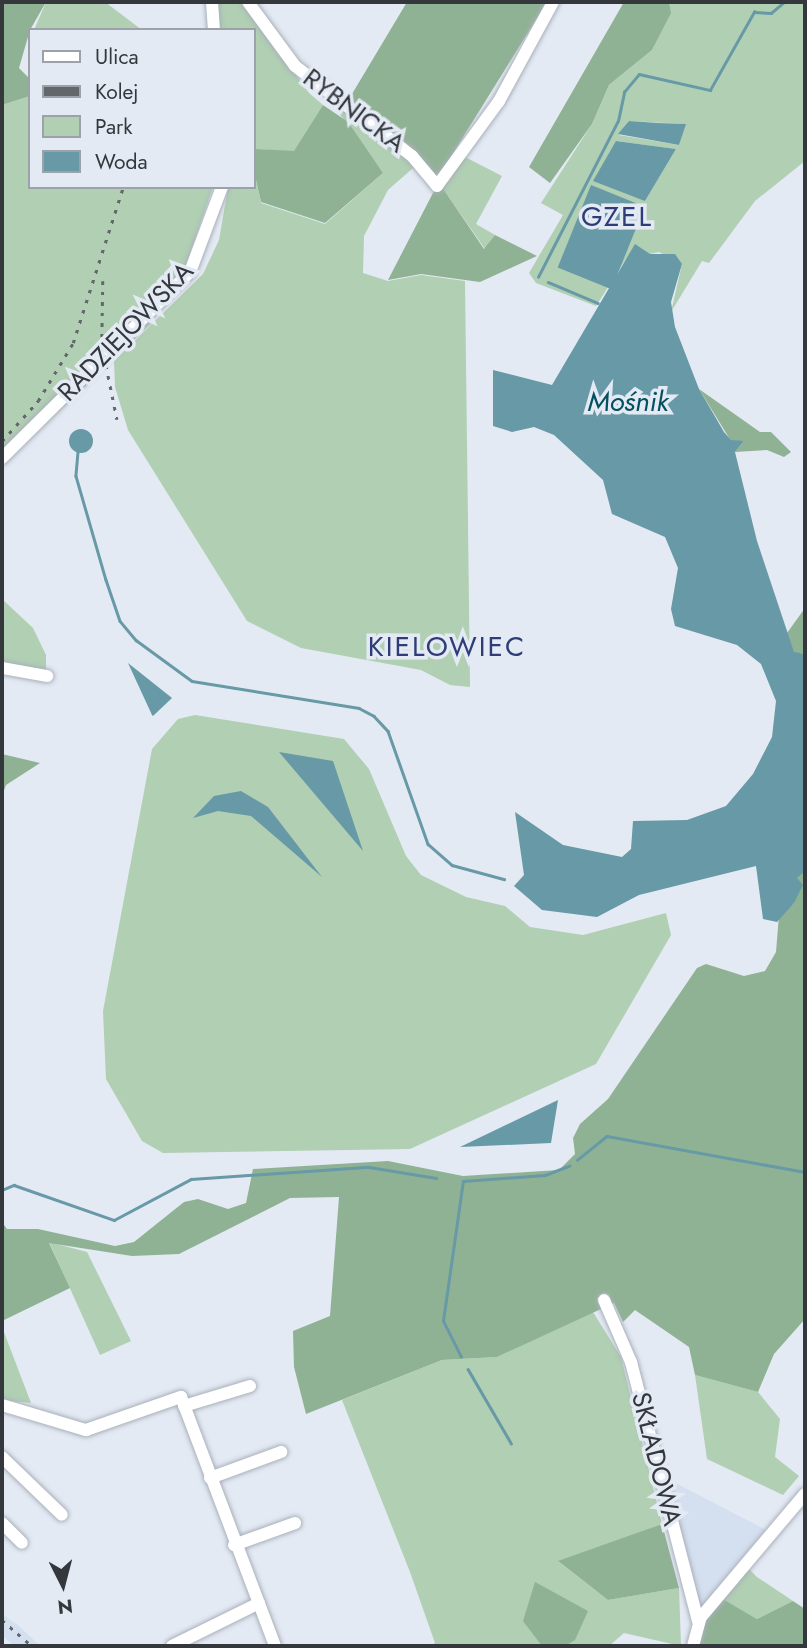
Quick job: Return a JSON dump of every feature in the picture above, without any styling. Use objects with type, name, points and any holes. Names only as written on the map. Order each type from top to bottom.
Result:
[{"type":"street","points":[[212,2],[214,28]]},
{"type":"street","name":"RYBNICKA","points":[[248,2],[303,73],[387,134],[420,162],[437,186],[499,101],[553,2]]},
{"type":"street","name":"RADZIEJOWSKA","points":[[2,458],[190,272],[221,189]]},
{"type":"street","points":[[2,668],[47,676]]},
{"type":"street","name":"SKŁADOWA","points":[[604,1300],[631,1362],[698,1621]]},
{"type":"street","points":[[184,1406],[250,1386]]},
{"type":"street","points":[[2,1405],[81,1430],[181,1397],[234,1545],[275,1646]]},
{"type":"street","points":[[210,1478],[281,1452]]},
{"type":"street","points":[[2,1457],[62,1515]]},
{"type":"street","points":[[693,1646],[698,1621],[805,1494]]},
{"type":"street","points":[[2,1523],[22,1543]]},
{"type":"street","points":[[234,1545],[295,1523]]},
{"type":"street","points":[[177,1645],[259,1603]]},
{"type":"shaded area","points":[[666,1478],[766,1530],[701,1607],[695,1604]]},
{"type":"shaded area","points":[[2,1614],[40,1646],[14,1646],[2,1635]]},
{"type":"green space","points":[[2,2],[46,2],[31,28],[28,28],[19,68],[28,77],[28,97],[2,105]]},
{"type":"green space","points":[[46,2],[105,2],[139,28],[35,28]]},
{"type":"green space","points":[[216,2],[243,2],[309,93],[323,105],[294,152],[256,149],[256,28],[218,28]]},
{"type":"green space","points":[[407,2],[547,2],[437,179],[406,143],[346,104]]},
{"type":"green space","points":[[624,2],[669,2],[671,13],[652,50],[609,85],[592,124],[550,183],[529,167]]},
{"type":"green space","points":[[669,2],[805,2],[805,161],[755,201],[709,263],[702,261],[671,312],[682,264],[659,252],[626,259],[596,306],[536,283],[529,273],[563,215],[541,203],[592,124],[609,85],[652,50],[670,13]],"holes":[[[629,121],[685,124],[679,145],[619,135]],[[616,141],[676,149],[645,201]]]},
{"type":"green space","points":[[28,97],[28,189],[212,189],[186,265],[154,303],[152,323],[2,465],[2,105]]},
{"type":"green space","points":[[346,104],[406,143],[437,179],[413,168],[388,190],[364,236],[363,273],[388,281],[421,275],[465,281],[470,687],[450,685],[421,670],[301,648],[247,621],[128,430],[115,387],[114,361],[203,274],[219,240],[228,189],[256,189],[256,180],[261,203],[325,224],[383,173],[338,112]]},
{"type":"green space","points":[[323,105],[348,122],[383,173],[325,223],[261,202],[256,180],[256,149],[294,151]]},
{"type":"green space","points":[[465,157],[502,176],[476,224],[495,235],[485,249],[442,187]]},
{"type":"green space","points":[[442,187],[484,249],[495,235],[537,256],[480,282],[421,274],[388,280],[434,191]]},
{"type":"green space","points":[[699,389],[760,432],[771,432],[791,452],[784,457],[767,450],[735,452],[744,441],[731,441]]},
{"type":"green space","points":[[2,599],[33,628],[46,655],[46,671],[2,665]]},
{"type":"green space","points":[[805,608],[805,654],[794,653],[787,633]]},
{"type":"green space","points":[[195,715],[344,739],[369,769],[406,856],[421,875],[466,897],[505,906],[530,927],[583,935],[666,913],[671,935],[596,1064],[410,1149],[163,1153],[142,1141],[106,1079],[103,1011],[152,749],[178,719]]},
{"type":"green space","points":[[2,754],[40,763],[6,785],[2,796]]},
{"type":"green space","points":[[805,872],[805,1319],[774,1354],[758,1392],[695,1375],[689,1347],[635,1310],[623,1322],[614,1303],[497,1357],[442,1360],[306,1414],[294,1367],[293,1331],[330,1316],[339,1197],[290,1198],[179,1254],[132,1256],[49,1243],[70,1288],[2,1321],[2,1222],[7,1229],[38,1229],[115,1246],[134,1242],[184,1202],[198,1199],[228,1209],[246,1203],[253,1169],[388,1161],[463,1176],[559,1170],[575,1154],[573,1138],[580,1124],[608,1099],[697,968],[706,964],[744,976],[765,971],[776,952],[779,915],[794,903],[797,878]]},
{"type":"green space","points":[[49,1242],[87,1252],[131,1341],[100,1355]]},
{"type":"green space","points":[[593,1312],[621,1357],[662,1524],[559,1562],[608,1600],[679,1588],[681,1646],[624,1633],[609,1646],[430,1646],[435,1643],[410,1572],[342,1400],[442,1360],[497,1357]]},
{"type":"green space","points":[[2,1327],[31,1403],[2,1400]]},
{"type":"green space","points":[[695,1375],[758,1392],[780,1419],[775,1457],[799,1476],[783,1495],[707,1459]]},
{"type":"green space","points":[[662,1524],[679,1588],[608,1600],[558,1561]]},
{"type":"green space","points":[[746,1566],[757,1577],[793,1601],[757,1619],[723,1599]]},
{"type":"green space","points":[[535,1582],[588,1611],[575,1640],[565,1646],[542,1646],[523,1621]]},
{"type":"green space","points":[[723,1599],[757,1619],[793,1601],[805,1609],[805,1646],[700,1646],[700,1628]]},
{"type":"water","points":[[629,121],[686,124],[679,145],[618,134]]},
{"type":"water","points":[[616,141],[676,149],[645,201],[593,181]]},
{"type":"water","points":[[591,185],[645,207],[611,289],[558,268]]},
{"type":"water","name":"Mośnik","points":[[635,244],[650,254],[675,254],[682,264],[671,302],[675,327],[699,389],[724,432],[731,440],[744,441],[735,452],[757,541],[794,652],[805,654],[805,872],[797,878],[803,885],[794,903],[777,922],[763,919],[756,866],[639,895],[597,917],[542,910],[514,886],[524,875],[515,812],[563,845],[622,857],[631,849],[633,821],[687,820],[726,806],[753,774],[772,737],[776,701],[761,664],[737,645],[675,626],[671,609],[678,568],[665,537],[612,514],[603,480],[554,435],[534,427],[512,432],[493,426],[493,370],[552,385]]},
{"type":"water","points":[[81,429],[92,436],[93,441],[86,452],[81,453],[70,446],[69,441],[76,430]]},
{"type":"water","points":[[128,663],[172,698],[153,716],[152,715]]},
{"type":"water","points":[[279,752],[333,761],[363,851]]},
{"type":"water","points":[[241,791],[268,807],[322,877],[251,816],[218,811],[193,818],[214,796]]},
{"type":"water","points":[[558,1100],[551,1143],[460,1147]]},
{"type":"waterway","points":[[538,277],[618,121],[624,92],[639,74],[710,90],[754,12],[771,13],[784,2]]},
{"type":"waterway","points":[[548,282],[598,303]]},
{"type":"waterway","points":[[78,452],[76,476],[106,580],[120,621],[136,640],[192,681],[359,708],[374,716],[388,731],[428,844],[452,865],[504,879]]},
{"type":"waterway","points":[[577,1160],[607,1136],[805,1172]]},
{"type":"waterway","points":[[461,1357],[443,1321],[463,1181],[545,1175],[569,1166]]},
{"type":"waterway","points":[[2,1190],[14,1185],[114,1220],[191,1179],[369,1167],[436,1178]]},
{"type":"waterway","points":[[468,1369],[511,1443]]},
{"type":"railway","points":[[2,441],[38,401],[73,343],[122,189]]},
{"type":"railway","points":[[103,281],[102,345],[117,419]]},
{"type":"railway","points":[[2,1620],[32,1646]]},
{"type":"district","name":"GZEL","points":[[617,217]]},
{"type":"district","name":"KIELOWIEC","points":[[447,647]]}]
